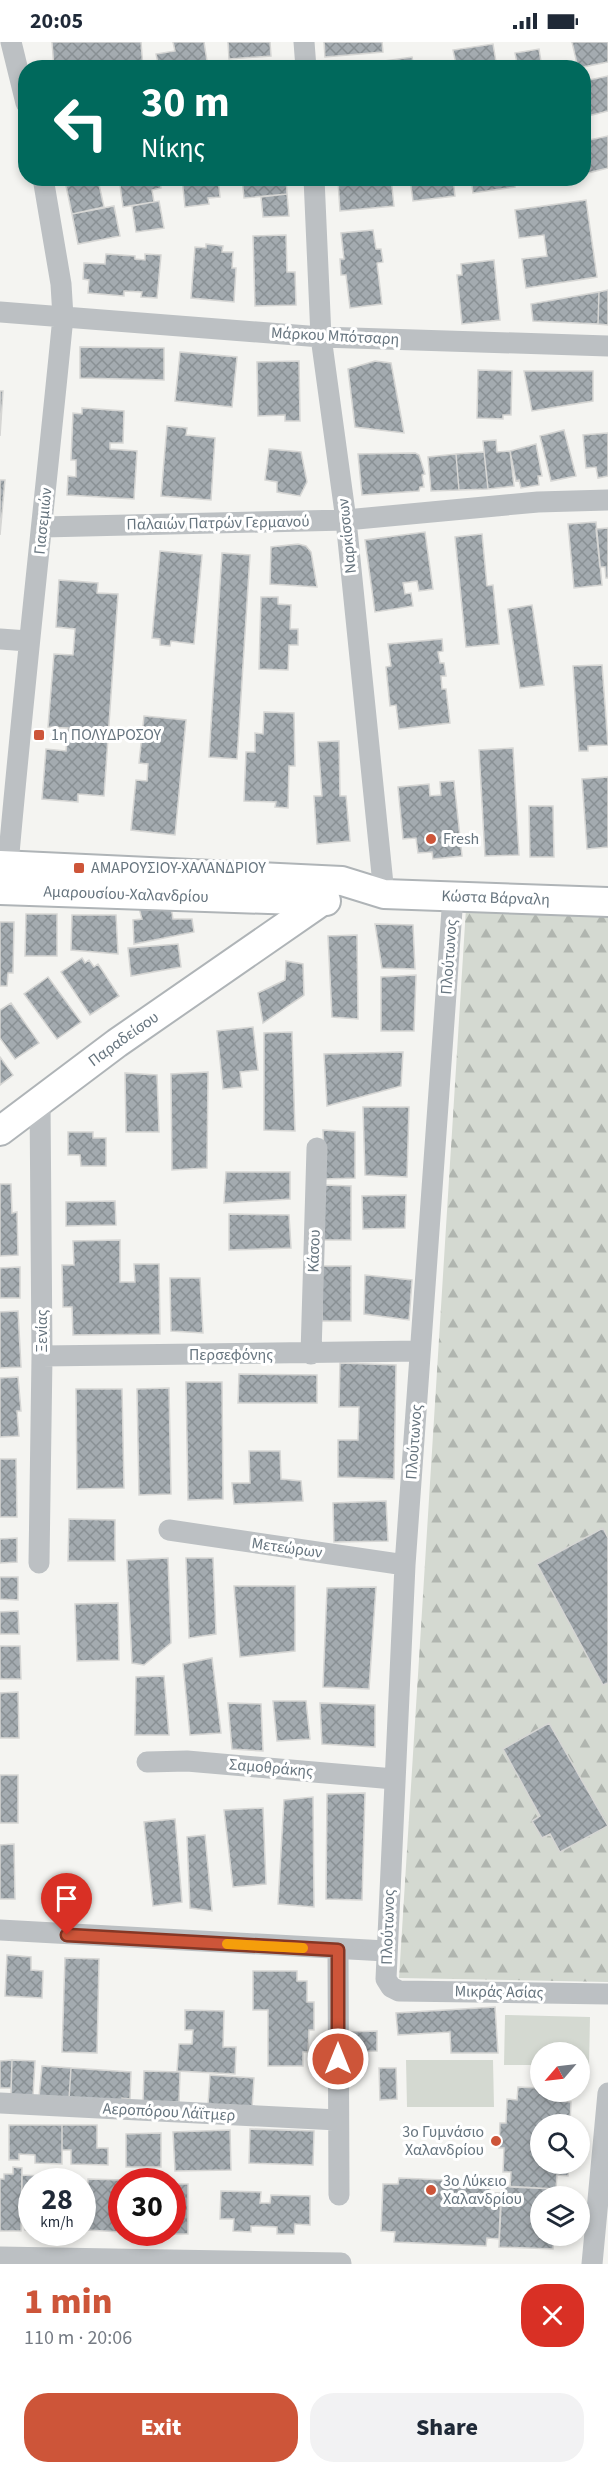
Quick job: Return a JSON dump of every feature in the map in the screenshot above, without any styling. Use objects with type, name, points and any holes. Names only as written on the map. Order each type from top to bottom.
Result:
[{"type":"street","points":[[11,42],[18,70]]},
{"type":"street","points":[[304,42],[305,60]]},
{"type":"street","name":"Γιασεμιών","points":[[3,873],[28,641],[43,527],[63,317],[61,284],[44,186]]},
{"type":"street","name":"Ναρκίσσων","points":[[314,186],[321,337],[346,520],[384,894]]},
{"type":"street","name":"Μάρκου Μπότσαρη","points":[[0,312],[321,337],[608,346]]},
{"type":"street","name":"Παλαιών Πατρών Γερμανού","points":[[43,527],[346,520],[538,502],[608,500]]},
{"type":"street","points":[[0,639],[28,641]]},
{"type":"street","name":"Αμαρουσίου-Χαλανδρίου","points":[[3,873],[231,874]]},
{"type":"street","name":"Αμαρουσίου-Χαλανδρίου","points":[[3,873],[251,897]]},
{"type":"street","points":[[231,874],[251,897],[257,922],[250,951]]},
{"type":"street","name":"Κώστα Βάρναλη","points":[[231,874],[342,881],[384,894],[608,902]]},
{"type":"street","name":"Κώστα Βάρναλη","points":[[251,897],[363,900],[384,894]]},
{"type":"street","name":"Πλούτωνος","points":[[391,1987],[386,1979],[386,1951],[405,1565],[453,896]]},
{"type":"street","name":"Παραδείσου","points":[[0,1131],[40,1099],[322,900]]},
{"type":"street","name":"Ξενίας","points":[[39,1563],[42,1356],[40,1099]]},
{"type":"street","name":"Κάσου","points":[[311,1354],[317,1148]]},
{"type":"street","name":"Περσεφόνης","points":[[42,1356],[420,1351]]},
{"type":"street","name":"Μετεώρων","points":[[169,1530],[405,1565]]},
{"type":"street","name":"Σαμοθράκης","points":[[147,1762],[188,1761],[394,1779]]},
{"type":"street","points":[[0,1930],[386,1951]]},
{"type":"street","points":[[338,1950],[339,2195]]},
{"type":"street","name":"Μικράς Ασίας","points":[[391,1987],[399,1991],[608,1994]]},
{"type":"street","points":[[591,2264],[608,2093]]},
{"type":"street","name":"Αεροπόρου Λάϊτμερ","points":[[0,2103],[338,2120]]},
{"type":"street","points":[[0,2257],[177,2262],[341,2263]]},
{"type":"green space","points":[[466,908],[608,912],[608,1982],[399,1978]]},
{"type":"green space","points":[[505,2015],[590,2017],[589,2042],[530,2042],[530,2065],[504,2065]]},
{"type":"green space","points":[[406,2060],[493,2060],[494,2107],[407,2107]]},
{"type":"building","points":[[52,42],[141,42],[142,60],[53,60]]},
{"type":"building","points":[[173,42],[204,42],[207,60],[157,60],[156,54],[175,51]]},
{"type":"building","points":[[228,42],[270,42],[271,56],[229,59]]},
{"type":"building","points":[[324,42],[382,42],[383,52],[325,57]]},
{"type":"building","points":[[572,42],[608,42],[608,62],[591,65],[591,60],[576,60]]},
{"type":"building","points":[[493,44],[496,60],[455,60],[453,50]]},
{"type":"building","points":[[539,49],[541,60],[516,60],[515,53]]},
{"type":"building","points":[[412,57],[413,60],[392,60]]},
{"type":"building","points":[[608,76],[608,111],[591,115],[591,80]]},
{"type":"building","points":[[608,136],[608,168],[591,172],[591,140]]},
{"type":"building","points":[[66,186],[99,186],[104,207],[72,214]]},
{"type":"building","points":[[120,186],[161,186],[161,188],[152,190],[154,202],[123,207]]},
{"type":"building","points":[[183,186],[219,186],[220,197],[208,198],[209,204],[185,207]]},
{"type":"building","points":[[243,186],[286,186],[287,194],[244,198]]},
{"type":"building","points":[[338,186],[392,186],[394,206],[340,211]]},
{"type":"building","points":[[411,186],[454,186],[455,196],[413,201]]},
{"type":"building","points":[[472,186],[515,186],[515,187],[473,193]]},
{"type":"building","points":[[287,194],[289,216],[263,217],[261,197]]},
{"type":"building","points":[[586,200],[597,277],[526,288],[522,259],[547,256],[544,235],[519,238],[515,210]]},
{"type":"building","points":[[159,201],[164,228],[136,232],[132,206]]},
{"type":"building","points":[[114,206],[120,236],[78,244],[72,214]]},
{"type":"building","points":[[373,230],[376,249],[381,249],[383,262],[377,263],[382,304],[350,308],[346,275],[341,275],[340,259],[344,259],[341,233]]},
{"type":"building","points":[[286,235],[287,272],[295,272],[296,305],[255,306],[253,236]]},
{"type":"building","points":[[206,244],[223,246],[222,252],[233,252],[232,268],[236,268],[234,302],[191,298],[195,247],[206,248]]},
{"type":"building","points":[[106,254],[135,256],[135,259],[145,260],[145,254],[161,255],[157,298],[141,297],[142,292],[124,291],[124,296],[88,293],[89,280],[83,279],[84,263],[105,264]]},
{"type":"building","points":[[494,260],[500,320],[462,324],[457,275],[462,275],[461,264]]},
{"type":"building","points":[[608,290],[608,325],[598,324],[599,292]]},
{"type":"building","points":[[599,292],[598,324],[533,321],[531,304]]},
{"type":"building","points":[[80,347],[164,348],[164,380],[80,378]]},
{"type":"building","points":[[180,352],[237,357],[232,407],[175,401]]},
{"type":"building","points":[[299,361],[300,421],[285,421],[285,415],[258,416],[257,362]]},
{"type":"building","points":[[375,361],[391,363],[404,433],[355,427],[348,369]]},
{"type":"building","points":[[478,370],[512,371],[511,415],[503,415],[503,419],[477,418]]},
{"type":"building","points":[[524,371],[593,371],[593,401],[532,411]]},
{"type":"building","points":[[0,391],[3,391],[0,436]]},
{"type":"building","points":[[82,408],[124,411],[123,443],[110,443],[110,449],[137,451],[134,499],[67,495],[68,476],[76,477],[76,460],[71,460],[73,413],[82,414]]},
{"type":"building","points":[[167,426],[187,428],[186,435],[215,438],[211,500],[161,496]]},
{"type":"building","points":[[564,430],[576,476],[551,481],[540,436]]},
{"type":"building","points":[[608,433],[608,476],[598,478],[596,467],[586,468],[583,435]]},
{"type":"building","points":[[496,440],[497,452],[510,451],[514,486],[488,489],[483,441]]},
{"type":"building","points":[[536,444],[542,476],[538,476],[539,485],[521,488],[519,480],[516,481],[510,451]]},
{"type":"building","points":[[269,449],[301,452],[307,482],[300,496],[277,492],[277,482],[265,480]]},
{"type":"building","points":[[484,452],[488,489],[459,490],[456,454]]},
{"type":"building","points":[[415,453],[419,455],[425,474],[422,475],[424,487],[420,487],[419,491],[362,495],[358,454]]},
{"type":"building","points":[[456,454],[459,490],[431,491],[428,457]]},
{"type":"building","points":[[0,480],[5,480],[0,535]]},
{"type":"building","points":[[596,522],[602,585],[574,588],[568,524]]},
{"type":"building","points":[[608,528],[608,578],[606,578],[605,567],[600,567],[596,529]]},
{"type":"building","points":[[425,532],[433,589],[419,591],[417,581],[403,583],[405,594],[411,593],[413,606],[375,612],[365,540]]},
{"type":"building","points":[[482,534],[487,586],[493,585],[499,644],[466,647],[455,537]]},
{"type":"building","points":[[298,544],[306,546],[311,552],[317,587],[270,584],[271,547]]},
{"type":"building","points":[[160,551],[202,555],[194,644],[171,641],[170,646],[160,645],[160,639],[152,638]]},
{"type":"building","points":[[222,553],[250,555],[237,759],[209,757]]},
{"type":"building","points":[[59,580],[98,583],[97,593],[118,594],[104,796],[78,794],[78,802],[42,799],[46,749],[66,751],[68,728],[48,727],[54,654],[73,655],[75,629],[56,627]]},
{"type":"building","points":[[261,597],[278,597],[278,604],[291,605],[290,629],[298,629],[298,645],[289,645],[288,670],[259,669]]},
{"type":"building","points":[[532,605],[544,685],[520,688],[508,609]]},
{"type":"building","points":[[442,639],[443,651],[438,652],[440,663],[444,663],[446,676],[441,676],[442,689],[446,689],[450,723],[399,729],[396,705],[390,706],[386,667],[391,666],[388,644]]},
{"type":"building","points":[[602,665],[608,745],[588,746],[588,751],[579,751],[573,666]]},
{"type":"building","points":[[264,712],[294,713],[295,766],[289,766],[288,808],[275,807],[276,802],[244,801],[246,752],[255,752],[255,733],[263,734]]},
{"type":"building","points":[[144,716],[186,720],[175,835],[131,830],[136,780],[147,781],[148,764],[139,763]]},
{"type":"building","points":[[339,741],[340,796],[346,796],[350,841],[317,844],[314,796],[322,796],[318,742]]},
{"type":"building","points":[[513,748],[519,855],[485,856],[479,750]]},
{"type":"building","points":[[608,777],[608,847],[587,849],[582,779]]},
{"type":"building","points":[[454,781],[462,856],[433,859],[432,852],[418,853],[416,838],[403,839],[398,787],[429,784],[430,796],[441,795],[440,782]]},
{"type":"building","points":[[529,806],[553,806],[554,857],[530,857]]},
{"type":"building","points":[[171,907],[173,919],[192,919],[194,932],[134,944],[133,920],[142,919],[139,908]]},
{"type":"building","points":[[26,914],[57,914],[57,956],[25,956]]},
{"type":"building","points":[[72,915],[116,915],[118,954],[71,950]]},
{"type":"building","points":[[0,922],[14,922],[13,973],[8,973],[7,986],[0,986]]},
{"type":"building","points":[[375,924],[413,925],[415,969],[382,968]]},
{"type":"building","points":[[357,935],[358,1019],[332,1017],[328,936]]},
{"type":"building","points":[[178,944],[181,967],[131,976],[128,948]]},
{"type":"building","points":[[82,958],[85,963],[89,960],[94,967],[98,964],[119,996],[90,1015],[61,972]]},
{"type":"building","points":[[286,961],[303,964],[304,995],[263,1023],[258,993],[285,980]]},
{"type":"building","points":[[416,975],[414,1031],[381,1031],[381,977]]},
{"type":"building","points":[[48,977],[81,1022],[57,1039],[24,994]]},
{"type":"building","points":[[11,1003],[39,1043],[15,1059],[0,1038],[0,1010]]},
{"type":"building","points":[[253,1027],[258,1070],[240,1072],[242,1087],[223,1089],[217,1031]]},
{"type":"building","points":[[292,1032],[295,1131],[264,1130],[264,1033]]},
{"type":"building","points":[[403,1052],[401,1086],[327,1106],[324,1054]]},
{"type":"building","points":[[0,1057],[13,1075],[0,1085]]},
{"type":"building","points":[[208,1072],[207,1168],[172,1170],[171,1074]]},
{"type":"building","points":[[125,1073],[157,1075],[159,1132],[126,1132]]},
{"type":"building","points":[[363,1107],[409,1107],[407,1177],[365,1175]]},
{"type":"building","points":[[323,1130],[355,1132],[355,1178],[325,1179]]},
{"type":"building","points":[[68,1132],[93,1132],[93,1138],[106,1138],[106,1166],[81,1166],[80,1155],[68,1155]]},
{"type":"building","points":[[226,1172],[290,1172],[290,1199],[224,1203]]},
{"type":"building","points":[[0,1184],[11,1184],[12,1213],[17,1212],[18,1255],[0,1256]]},
{"type":"building","points":[[324,1185],[351,1186],[351,1240],[323,1240]]},
{"type":"building","points":[[406,1195],[405,1228],[363,1229],[362,1196]]},
{"type":"building","points":[[115,1201],[116,1225],[66,1226],[66,1202]]},
{"type":"building","points":[[229,1214],[289,1215],[291,1248],[229,1250]]},
{"type":"building","points":[[120,1240],[120,1282],[135,1282],[134,1264],[159,1264],[160,1334],[73,1335],[72,1307],[63,1307],[62,1265],[74,1265],[73,1241]]},
{"type":"building","points":[[322,1266],[351,1266],[351,1321],[322,1321]]},
{"type":"building","points":[[20,1267],[20,1298],[0,1298],[0,1268]]},
{"type":"building","points":[[365,1275],[412,1280],[409,1320],[364,1314]]},
{"type":"building","points":[[170,1278],[200,1278],[203,1333],[171,1331]]},
{"type":"building","points":[[18,1311],[21,1367],[0,1368],[0,1312]]},
{"type":"building","points":[[340,1363],[396,1365],[394,1479],[338,1477],[338,1440],[358,1440],[359,1407],[339,1407]]},
{"type":"building","points":[[239,1374],[317,1375],[317,1403],[238,1403]]},
{"type":"building","points":[[18,1377],[21,1411],[17,1411],[19,1436],[0,1437],[0,1378]]},
{"type":"building","points":[[186,1382],[222,1382],[223,1499],[188,1500]]},
{"type":"building","points":[[169,1388],[171,1494],[139,1495],[137,1389]]},
{"type":"building","points":[[76,1389],[122,1389],[124,1488],[77,1489]]},
{"type":"building","points":[[249,1451],[280,1451],[281,1479],[301,1481],[303,1501],[234,1504],[232,1483],[250,1483]]},
{"type":"building","points":[[0,1459],[16,1459],[17,1517],[0,1517]]},
{"type":"building","points":[[386,1501],[388,1541],[334,1542],[333,1503]]},
{"type":"building","points":[[69,1519],[115,1520],[115,1561],[68,1561]]},
{"type":"building","points":[[603,1528],[608,1538],[608,1683],[603,1685],[537,1564]]},
{"type":"building","points":[[17,1538],[17,1562],[0,1563],[0,1539]]},
{"type":"building","points":[[168,1558],[171,1643],[144,1665],[132,1663],[127,1560]]},
{"type":"building","points":[[186,1558],[213,1558],[216,1634],[189,1638]]},
{"type":"building","points":[[0,1577],[18,1577],[18,1600],[0,1599]]},
{"type":"building","points":[[234,1586],[295,1586],[295,1651],[240,1657]]},
{"type":"building","points":[[376,1587],[369,1689],[323,1687],[327,1588]]},
{"type":"building","points":[[118,1603],[119,1660],[77,1661],[75,1604]]},
{"type":"building","points":[[18,1611],[19,1634],[0,1634],[0,1612]]},
{"type":"building","points":[[0,1646],[20,1646],[21,1679],[0,1679]]},
{"type":"building","points":[[212,1658],[221,1733],[190,1735],[183,1664]]},
{"type":"building","points":[[164,1676],[169,1735],[135,1735],[136,1677]]},
{"type":"building","points":[[18,1692],[19,1738],[0,1738],[0,1693]]},
{"type":"building","points":[[273,1701],[306,1701],[310,1739],[277,1741]]},
{"type":"building","points":[[228,1703],[261,1704],[263,1751],[232,1749]]},
{"type":"building","points":[[320,1703],[375,1705],[375,1747],[322,1744]]},
{"type":"building","points":[[549,1723],[608,1826],[560,1852],[550,1834],[542,1838],[532,1821],[540,1816],[503,1749]]},
{"type":"building","points":[[0,1775],[18,1775],[18,1823],[0,1823]]},
{"type":"building","points":[[365,1793],[362,1900],[326,1899],[327,1794]]},
{"type":"building","points":[[313,1797],[314,1907],[278,1904],[284,1800]]},
{"type":"building","points":[[263,1808],[266,1884],[233,1887],[224,1810]]},
{"type":"building","points":[[175,1819],[182,1902],[153,1906],[144,1822]]},
{"type":"building","points":[[205,1835],[212,1911],[190,1908],[187,1837]]},
{"type":"building","points":[[14,1844],[15,1899],[0,1899],[0,1845]]},
{"type":"building","points":[[7,1955],[31,1957],[31,1970],[43,1971],[42,1998],[5,1996]]},
{"type":"building","points":[[65,1958],[99,1959],[97,2053],[62,2052]]},
{"type":"building","points":[[253,1971],[297,1971],[297,1981],[307,1981],[307,2002],[314,2002],[314,2030],[309,2030],[308,2052],[303,2052],[303,2066],[268,2066],[268,2010],[253,2010]]},
{"type":"building","points":[[495,2007],[498,2053],[451,2053],[450,2032],[398,2035],[396,2013]]},
{"type":"building","points":[[185,2010],[224,2011],[223,2047],[236,2047],[235,2074],[177,2071],[179,2044],[192,2044],[193,2030],[185,2030]]},
{"type":"building","points":[[377,2031],[377,2051],[348,2052],[348,2032]]},
{"type":"building","points":[[12,2060],[11,2088],[0,2088],[0,2061]]},
{"type":"building","points":[[12,2060],[35,2061],[33,2096],[11,2095]]},
{"type":"building","points":[[42,2066],[71,2068],[69,2099],[39,2097]]},
{"type":"building","points":[[71,2068],[131,2072],[130,2099],[122,2098],[122,2103],[69,2099]]},
{"type":"building","points":[[379,2068],[396,2068],[397,2099],[380,2100]]},
{"type":"building","points":[[144,2071],[180,2072],[179,2102],[143,2101]]},
{"type":"building","points":[[210,2075],[254,2078],[252,2109],[208,2105]]},
{"type":"building","points":[[518,2087],[530,2088],[530,2102],[571,2102],[570,2114],[530,2114],[530,2174],[568,2174],[568,2176],[557,2175],[556,2186],[510,2187],[511,2172],[503,2172],[504,2148],[499,2148],[500,2123],[506,2123],[507,2099],[517,2100]]},
{"type":"building","points":[[9,2125],[62,2125],[62,2164],[35,2163],[35,2155],[19,2154],[19,2160],[9,2160]]},
{"type":"building","points":[[62,2125],[97,2125],[97,2148],[108,2148],[108,2165],[71,2164],[71,2150],[62,2150]]},
{"type":"building","points":[[250,2129],[314,2131],[313,2165],[249,2163]]},
{"type":"building","points":[[230,2130],[231,2170],[186,2171],[186,2168],[175,2168],[173,2132]]},
{"type":"building","points":[[161,2133],[161,2167],[126,2167],[126,2134]]},
{"type":"building","points":[[13,2167],[22,2168],[18,2168],[18,2231],[0,2231],[0,2179],[4,2179],[4,2174],[13,2174]]},
{"type":"building","points":[[399,2178],[490,2182],[490,2193],[501,2193],[499,2239],[487,2238],[486,2246],[394,2242],[395,2232],[381,2231],[383,2184],[398,2184]]},
{"type":"building","points":[[96,2179],[108,2180],[108,2231],[96,2231]]},
{"type":"building","points":[[186,2184],[188,2184],[188,2234],[186,2234]]},
{"type":"building","points":[[502,2186],[530,2188],[530,2246],[553,2246],[553,2249],[499,2247]]},
{"type":"building","points":[[221,2191],[261,2192],[260,2203],[270,2203],[271,2195],[310,2196],[310,2225],[295,2224],[294,2234],[277,2234],[277,2227],[251,2226],[251,2232],[233,2231],[234,2219],[220,2219]]},
{"type":"slow traffic","points":[[227,1944],[303,1948]]},
{"type":"place","name":"1η ΠΟΛΥΔΡΟΣΟΥ","points":[[39,735]]},
{"type":"place","name":"Fresh","points":[[431,839]]},
{"type":"place","name":"ΑΜΑΡΟΥΣΙΟΥ-ΧΑΛΑΝΔΡΙΟΥ","points":[[79,868]]},
{"type":"place","name":"3ο Γυμνάσιο Χαλανδρίου","points":[[496,2141]]},
{"type":"place","name":"3ο Λύκειο Χαλανδρίου","points":[[431,2190]]},
{"type":"route","points":[[67,1935],[338,1950],[338,2059]]}]
